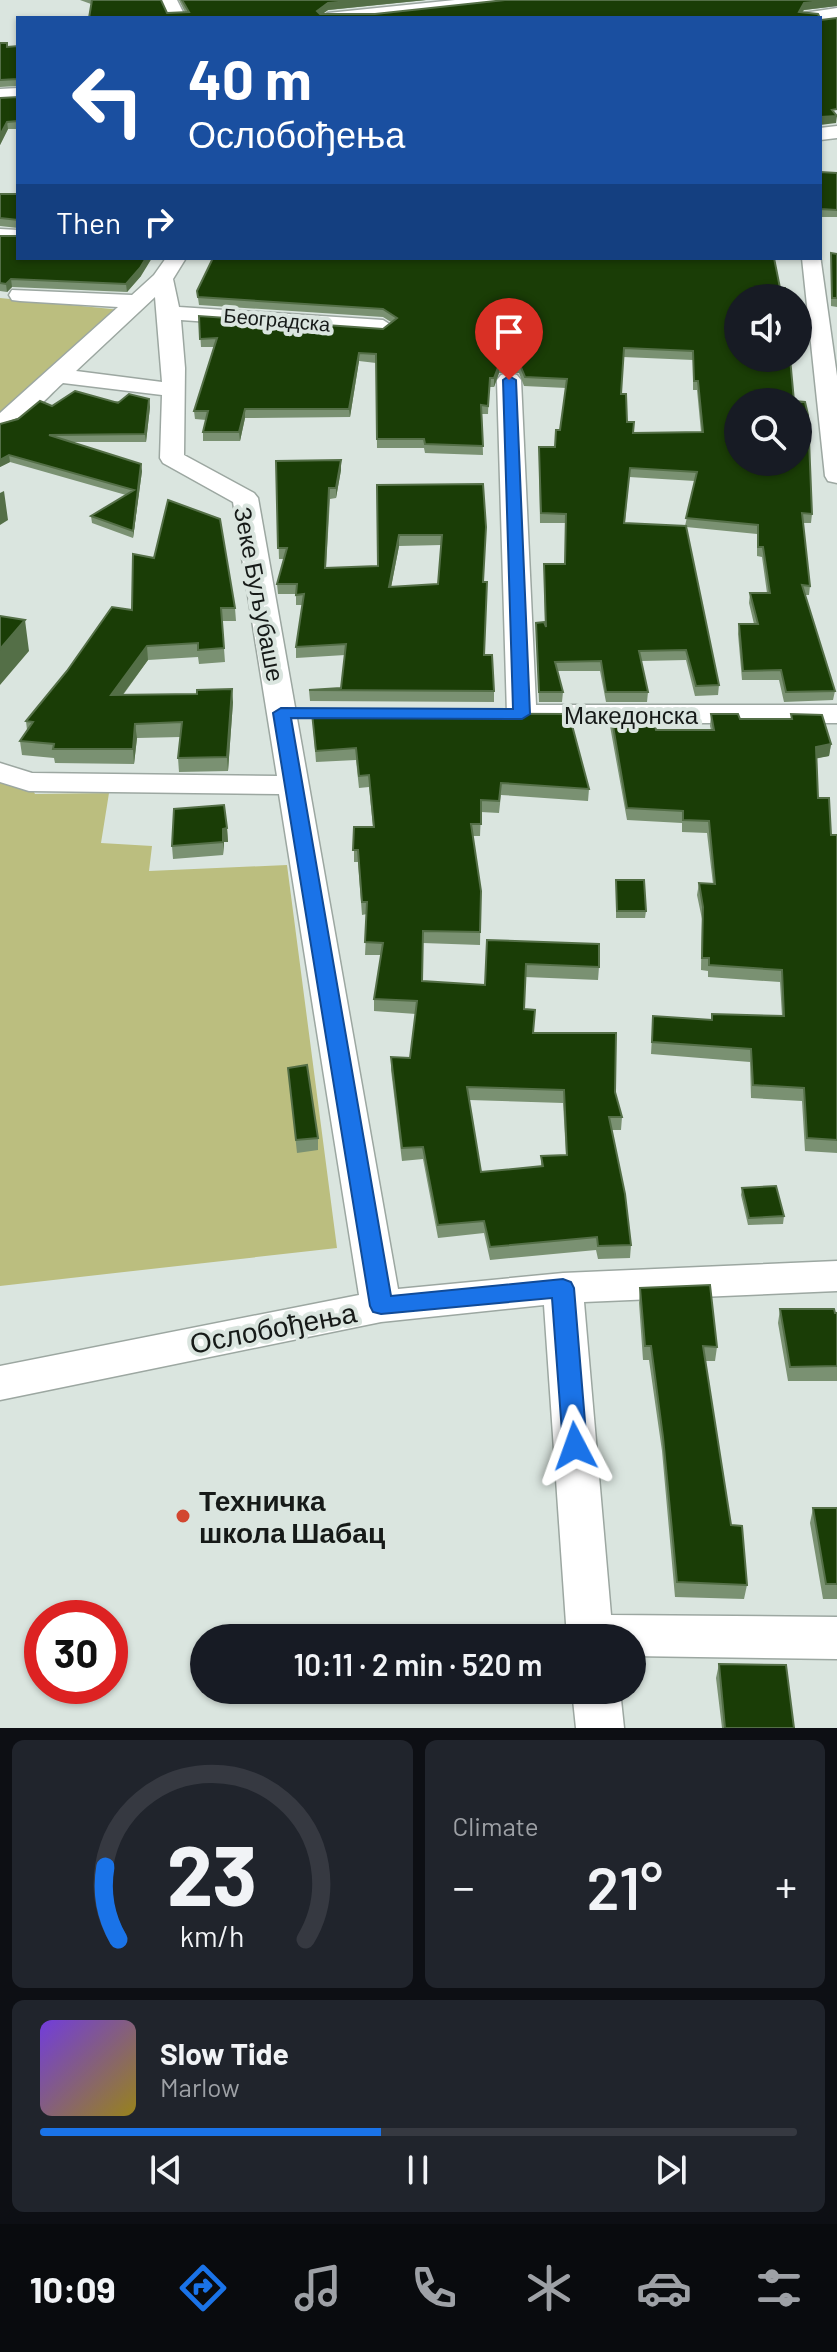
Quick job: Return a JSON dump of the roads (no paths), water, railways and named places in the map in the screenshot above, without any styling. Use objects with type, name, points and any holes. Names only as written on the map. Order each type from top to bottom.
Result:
[{"type":"street","points":[[339,16],[406,4],[502,0]]},
{"type":"street","points":[[820,260],[837,476]]},
{"type":"street","points":[[0,424],[57,375],[169,268]]},
{"type":"street","name":"Зеке Буљубаше","points":[[169,268],[174,390],[172,458],[245,498],[296,713],[292,785],[381,1306]]},
{"type":"street","points":[[20,295],[136,302]]},
{"type":"street","name":"Београдска","points":[[171,313],[383,327]]},
{"type":"street","points":[[57,375],[174,390]]},
{"type":"street","points":[[509,380],[522,714]]},
{"type":"street","name":"Македонска","points":[[492,714],[837,714]]},
{"type":"street","points":[[0,772],[29,782],[292,785]]},
{"type":"street","name":"Ослобођења","points":[[0,1383],[381,1306],[563,1288],[837,1276]]},
{"type":"street","points":[[563,1288],[589,1624]]},
{"type":"street","points":[[646,1636],[837,1638]]},
{"type":"street","points":[[597,1704],[600,1728]]},
{"type":"place","name":"Техничка школа Шабац","points":[[183,1516]]}]
